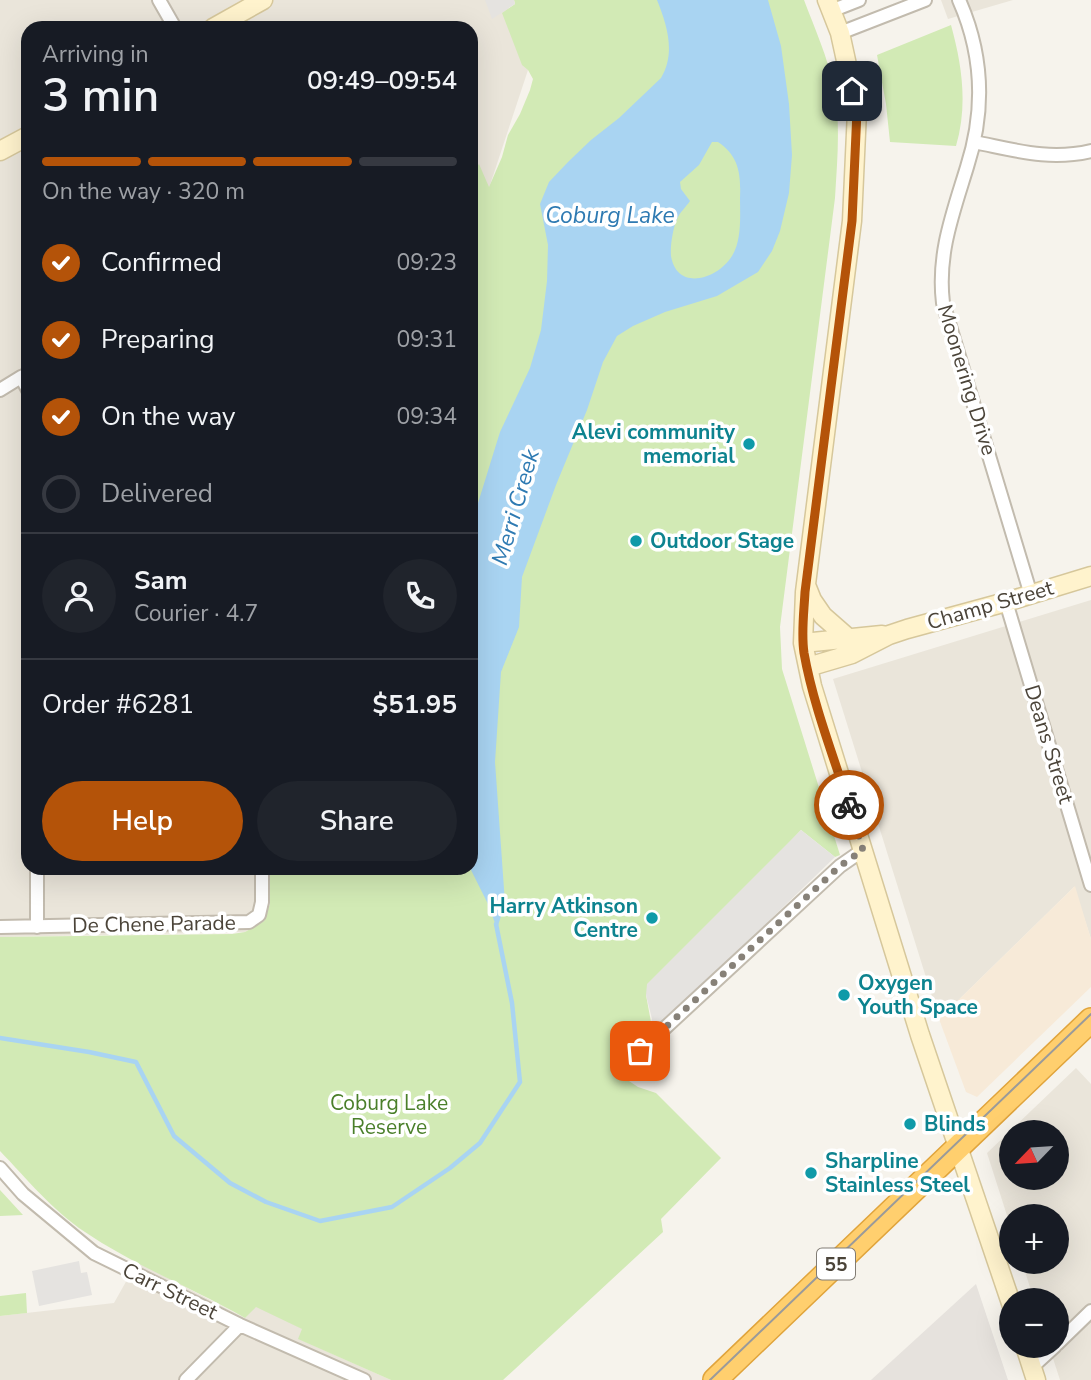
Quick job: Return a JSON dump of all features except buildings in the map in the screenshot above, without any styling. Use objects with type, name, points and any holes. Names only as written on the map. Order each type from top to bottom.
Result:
[{"type":"highway","name":"55","points":[[715,1380],[1091,1020]]},
{"type":"main road","points":[[230,21],[263,0]]},
{"type":"main road","points":[[829,5],[840,33],[857,111],[852,221],[806,585],[803,643],[920,1035],[1006,1288]]},
{"type":"main road","points":[[0,151],[21,140]]},
{"type":"main road","name":"Champ Street","points":[[808,667],[852,654],[890,635],[1091,576]]},
{"type":"main road","points":[[806,585],[823,616],[847,637]]},
{"type":"main road","name":"Champ Street","points":[[803,643],[890,635]]},
{"type":"street","points":[[159,0],[171,21]]},
{"type":"street","points":[[829,5],[859,0]]},
{"type":"street","points":[[840,33],[925,0]]},
{"type":"street","name":"Moonering Drive","points":[[959,0],[975,49],[980,103],[974,142],[944,245],[941,265],[942,293],[1031,595]]},
{"type":"street","points":[[974,142],[1050,156],[1091,151]]},
{"type":"street","points":[[0,390],[21,377]]},
{"type":"street","name":"Deans Street","points":[[1006,602],[1091,885]]},
{"type":"street","points":[[640,1051],[840,866],[863,850]]},
{"type":"street","points":[[37,875],[37,927]]},
{"type":"street","name":"De Chene Parade","points":[[0,927],[249,922],[259,915],[262,875]]},
{"type":"street","name":"Carr Street","points":[[0,1168],[23,1194],[93,1253],[240,1325],[363,1380]]},
{"type":"street","points":[[1069,1332],[1091,1311]]},
{"type":"street","points":[[186,1380],[240,1325]]},
{"type":"street","points":[[1034,1374],[1046,1358]]},
{"type":"shaded area","points":[[0,0],[506,0],[528,70],[489,188],[478,181],[478,21],[21,21],[21,875],[270,875],[270,904],[264,921],[245,932],[0,937]]},
{"type":"shaded area","points":[[485,0],[514,0],[515,4],[492,19]]},
{"type":"shaded area","points":[[941,0],[1013,0],[948,19]]},
{"type":"shaded area","points":[[1091,600],[1091,939],[1074,887],[939,1019],[833,679]]},
{"type":"shaded area","points":[[801,830],[835,857],[651,1035],[648,1030],[652,1019],[646,995],[647,984]]},
{"type":"shaded area","points":[[1075,886],[1091,939],[1091,987],[977,1097],[966,1092],[939,1019]]},
{"type":"shaded area","points":[[1076,1068],[1091,1084],[1091,1380],[1060,1380],[1053,1358],[1069,1358],[1069,1288],[1030,1288],[1026,1274],[1069,1274],[1069,1204],[1003,1204],[987,1153],[999,1142],[999,1190],[1069,1190],[1069,1120],[1022,1120]]},
{"type":"shaded area","points":[[79,1261],[81,1273],[87,1272],[92,1295],[39,1306],[32,1271]]},
{"type":"shaded area","points":[[137,1262],[245,1318],[256,1306],[303,1329],[299,1339],[391,1380],[0,1380],[0,1316],[114,1303]]},
{"type":"shaded area","points":[[976,1284],[1008,1380],[871,1380]]},
{"type":"green space","name":"Coburg Lake Reserve","points":[[514,0],[804,0],[817,33],[836,102],[838,143],[835,198],[780,627],[782,669],[840,855],[835,857],[801,830],[646,995],[651,1022],[625,1050],[617,1073],[638,1087],[656,1093],[721,1158],[661,1219],[663,1232],[503,1380],[391,1380],[298,1339],[302,1329],[256,1307],[245,1318],[104,1244],[62,1214],[0,1151],[0,937],[232,934],[245,932],[264,921],[270,904],[270,875],[478,875],[478,165],[489,187],[533,79],[522,65],[502,13],[515,4]]},
{"type":"green space","points":[[951,25],[958,55],[963,100],[956,146],[890,142],[877,55]]},
{"type":"green space","points":[[0,1190],[23,1215],[0,1216]]},
{"type":"green space","points":[[26,1293],[27,1313],[0,1316],[0,1296]]},
{"type":"water","name":"Coburg Lake","points":[[657,0],[768,0],[781,46],[789,104],[792,155],[789,193],[780,231],[772,251],[758,272],[717,296],[665,312],[633,326],[617,336],[603,362],[522,577],[519,627],[501,672],[495,762],[505,903],[497,929],[474,875],[478,875],[478,503],[500,432],[530,368],[541,330],[548,245],[540,204],[549,182],[568,162],[661,78],[668,59],[667,29]],"holes":[[[712,142],[718,142],[725,147],[739,173],[740,220],[737,243],[732,256],[717,271],[708,276],[689,278],[675,267],[671,256],[676,223],[690,201],[681,189],[680,182],[699,165]]]},
{"type":"waterway","name":"Merri Creek","points":[[0,1038],[136,1062],[174,1136],[230,1183],[266,1202],[320,1221],[392,1207],[450,1168],[480,1143],[520,1082],[512,1003],[496,924]]},
{"type":"tram line","points":[[710,1380],[1091,1014]]},
{"type":"way so far","points":[[640,1051],[840,866],[863,850],[849,805]]},
{"type":"place","name":"Alevi community memorial","points":[[749,444]]},
{"type":"place","name":"Outdoor Stage","points":[[636,541]]},
{"type":"place","name":"Harry Atkinson Centre","points":[[652,918]]},
{"type":"place","name":"Oxygen Youth Space","points":[[844,995]]},
{"type":"place","name":"Blinds","points":[[910,1124]]},
{"type":"place","name":"Sharpline Stainless Steel","points":[[811,1173]]},
{"type":"route","points":[[849,805],[811,683],[803,630],[805,592],[852,221],[857,111],[852,91]]}]
